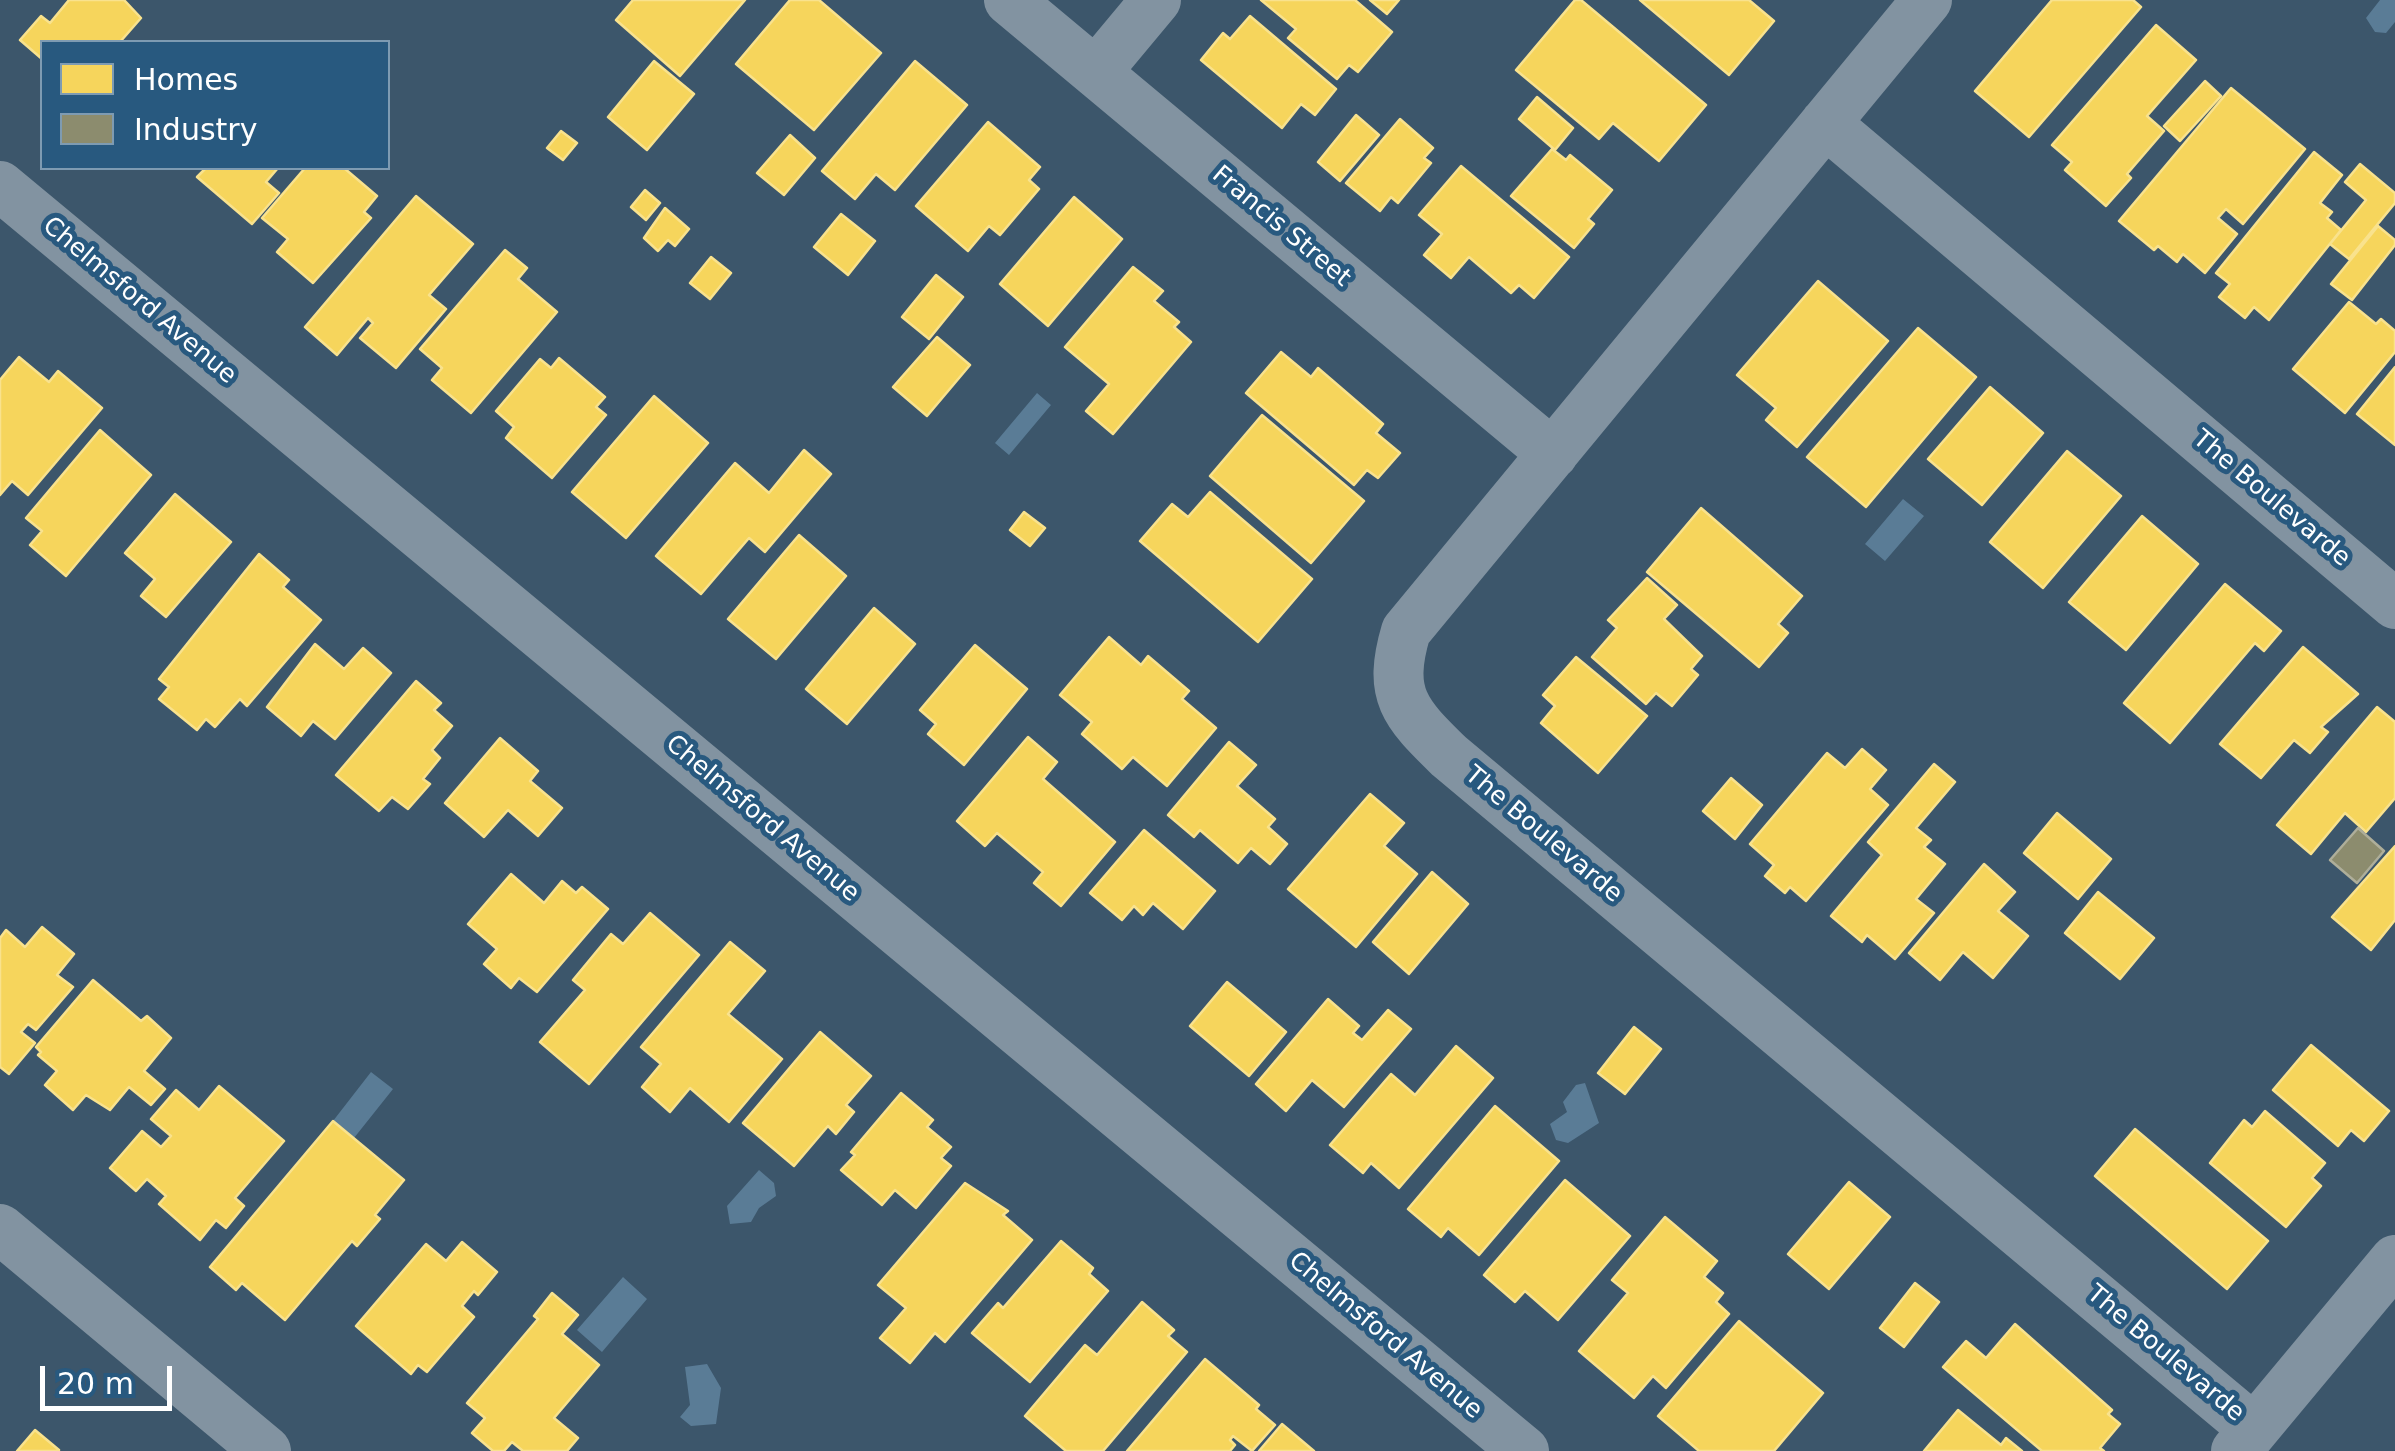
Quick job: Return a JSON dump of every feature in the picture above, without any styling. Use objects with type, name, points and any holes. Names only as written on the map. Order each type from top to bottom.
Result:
[{"type":"street","name":"Francis Street","points":[[1009,0],[1552,454]]},
{"type":"street","points":[[1096,72],[1156,0]]},
{"type":"street","name":"The Boulevarde","points":[[1927,0],[1406,631],[1396,670],[1399,696],[1410,718],[1449,756],[2245,1440]]},
{"type":"street","name":"The Boulevarde","points":[[1825,124],[2395,604]]},
{"type":"street","name":"Chelmsford Avenue","points":[[0,186],[1524,1451]]},
{"type":"street","points":[[0,1229],[266,1451]]},
{"type":"street","points":[[2245,1440],[2395,1260]]},
{"type":"water","points":[[2380,0],[2395,0],[2395,22],[2386,33],[2375,32],[2366,18]]},
{"type":"water","points":[[1037,393],[1051,405],[1009,455],[995,443]]},
{"type":"water","points":[[1903,499],[1924,516],[1885,561],[1865,544]]},
{"type":"water","points":[[371,1072],[393,1089],[354,1138],[333,1121]]},
{"type":"water","points":[[1585,1083],[1599,1123],[1568,1143],[1556,1140],[1550,1124],[1567,1112],[1563,1102],[1576,1085]]},
{"type":"water","points":[[759,1170],[774,1183],[776,1196],[759,1208],[751,1222],[730,1224],[727,1206]]},
{"type":"water","points":[[623,1277],[647,1299],[602,1352],[577,1330]]},
{"type":"water","points":[[707,1364],[721,1388],[716,1424],[691,1426],[680,1417],[690,1405],[685,1367]]},
{"type":"building: Homes","points":[[69,0],[124,0],[141,18],[122,40],[40,40],[40,57],[20,40],[41,16],[50,23]]},
{"type":"building: Homes","points":[[633,0],[745,0],[680,76],[616,20]]},
{"type":"building: Homes","points":[[790,0],[819,0],[881,53],[814,130],[736,64]]},
{"type":"building: Homes","points":[[1261,0],[1355,0],[1392,32],[1358,72],[1349,65],[1337,79],[1288,38],[1296,29]]},
{"type":"building: Homes","points":[[1370,0],[1399,0],[1387,14]]},
{"type":"building: Homes","points":[[1575,0],[1581,0],[1706,105],[1659,161],[1613,123],[1599,139],[1516,70]]},
{"type":"building: Homes","points":[[1640,0],[1749,0],[1774,21],[1729,75]]},
{"type":"building: Homes","points":[[2052,0],[2133,0],[2141,7],[2029,137],[1975,91]]},
{"type":"building: Homes","points":[[1250,16],[1336,89],[1315,115],[1301,104],[1282,128],[1201,60],[1223,33],[1230,39]]},
{"type":"building: Homes","points":[[2156,25],[2196,60],[2147,116],[2164,131],[2106,206],[2065,170],[2072,162],[2052,145]]},
{"type":"building: Homes","points":[[654,61],[694,94],[647,150],[608,117]]},
{"type":"building: Homes","points":[[915,61],[967,105],[895,190],[876,174],[855,199],[822,171]]},
{"type":"building: Homes","points":[[2205,81],[2221,96],[2180,141],[2164,126]]},
{"type":"building: Homes","points":[[2231,88],[2305,149],[2243,224],[2226,209],[2218,218],[2237,234],[2205,273],[2183,254],[2177,262],[2158,246],[2154,250],[2119,221]]},
{"type":"building: Homes","points":[[1537,97],[1573,128],[1555,150],[1519,119]]},
{"type":"building: Homes","points":[[1356,115],[1379,135],[1340,181],[1318,162]]},
{"type":"building: Homes","points":[[1400,119],[1433,148],[1424,158],[1431,163],[1398,203],[1391,197],[1380,211],[1346,183]]},
{"type":"building: Homes","points":[[988,122],[1040,167],[1029,180],[1039,189],[1000,235],[989,226],[968,251],[916,206]]},
{"type":"building: Homes","points":[[561,131],[577,143],[563,160],[547,148]]},
{"type":"building: Homes","points":[[790,135],[815,158],[784,195],[757,173]]},
{"type":"building: Homes","points":[[1552,149],[1566,160],[1570,155],[1612,190],[1588,219],[1594,224],[1574,248],[1511,196]]},
{"type":"building: Homes","points":[[2314,152],[2342,175],[2320,203],[2332,212],[2327,218],[2341,230],[2269,320],[2254,307],[2245,318],[2219,297],[2230,284],[2216,273]]},
{"type":"building: Homes","points":[[2360,164],[2395,193],[2395,203],[2349,259],[2330,244],[2366,200],[2345,182]]},
{"type":"building: Homes","points":[[1461,166],[1569,257],[1534,298],[1519,285],[1511,293],[1469,257],[1451,278],[1424,255],[1442,234],[1419,215]]},
{"type":"building: Homes","points":[[204,170],[276,170],[266,182],[279,193],[252,224],[197,177]]},
{"type":"building: Homes","points":[[303,170],[346,170],[377,196],[364,212],[371,218],[313,283],[277,252],[288,239],[262,218]]},
{"type":"building: Homes","points":[[645,190],[660,203],[646,220],[631,207]]},
{"type":"building: Homes","points":[[416,196],[473,244],[429,295],[446,309],[396,368],[360,338],[373,323],[368,318],[337,355],[305,327]]},
{"type":"building: Homes","points":[[1074,197],[1122,239],[1048,326],[1000,284]]},
{"type":"building: Homes","points":[[665,208],[689,229],[675,246],[668,240],[658,251],[644,238]]},
{"type":"building: Homes","points":[[841,214],[875,241],[848,275],[814,247]]},
{"type":"building: Homes","points":[[2378,226],[2395,240],[2395,245],[2352,300],[2331,284]]},
{"type":"building: Homes","points":[[505,250],[527,268],[518,279],[557,312],[471,413],[432,380],[442,368],[420,349]]},
{"type":"building: Homes","points":[[711,257],[731,273],[710,299],[690,283]]},
{"type":"building: Homes","points":[[1133,267],[1163,291],[1154,301],[1179,322],[1174,327],[1191,342],[1113,434],[1086,411],[1109,384],[1065,347]]},
{"type":"building: Homes","points":[[936,275],[963,297],[929,339],[902,317]]},
{"type":"building: Homes","points":[[1818,281],[1888,341],[1797,447],[1766,420],[1776,408],[1737,375]]},
{"type":"building: Homes","points":[[2349,302],[2376,324],[2381,319],[2395,331],[2395,352],[2345,413],[2293,369]]},
{"type":"building: Homes","points":[[1918,328],[1976,377],[1866,507],[1807,457]]},
{"type":"building: Homes","points":[[937,337],[970,365],[927,416],[893,387]]},
{"type":"building: Homes","points":[[1281,352],[1311,377],[1318,368],[1383,424],[1376,433],[1400,453],[1378,478],[1367,470],[1354,485],[1246,393]]},
{"type":"building: Homes","points":[[19,357],[49,382],[58,371],[102,408],[28,495],[12,481],[0,495],[0,380]]},
{"type":"building: Homes","points":[[559,358],[605,397],[596,407],[606,415],[552,478],[506,438],[514,427],[496,411],[540,359],[551,368]]},
{"type":"building: Homes","points":[[2395,367],[2395,445],[2357,414]]},
{"type":"building: Homes","points":[[1990,387],[2043,433],[1982,505],[1928,459]]},
{"type":"building: Homes","points":[[654,396],[708,443],[626,538],[572,492]]},
{"type":"building: Homes","points":[[1262,415],[1364,501],[1311,563],[1210,476]]},
{"type":"building: Homes","points":[[100,430],[151,475],[66,576],[30,545],[42,531],[26,518]]},
{"type":"building: Homes","points":[[804,450],[831,474],[765,552],[749,538],[701,594],[656,556],[735,463],[769,493]]},
{"type":"building: Homes","points":[[2067,451],[2121,496],[2043,588],[1990,542]]},
{"type":"building: Homes","points":[[1210,492],[1312,579],[1258,642],[1140,541],[1172,504],[1188,517]]},
{"type":"building: Homes","points":[[175,494],[231,542],[166,617],[141,596],[155,579],[125,553]]},
{"type":"building: Homes","points":[[1701,508],[1802,596],[1778,624],[1788,633],[1759,667],[1647,572]]},
{"type":"building: Homes","points":[[1024,512],[1045,528],[1030,546],[1010,530]]},
{"type":"building: Homes","points":[[2142,516],[2198,564],[2126,650],[2069,602]]},
{"type":"building: Homes","points":[[799,535],[846,576],[776,659],[728,619]]},
{"type":"building: Homes","points":[[259,554],[289,580],[283,587],[321,620],[247,706],[240,699],[215,727],[206,719],[197,730],[159,699],[169,687],[159,679]]},
{"type":"building: Homes","points":[[1647,578],[1677,605],[1664,619],[1702,656],[1691,669],[1698,675],[1672,706],[1656,693],[1646,704],[1592,657],[1617,628],[1608,620]]},
{"type":"building: Homes","points":[[2225,584],[2281,631],[2264,651],[2255,643],[2170,743],[2124,703]]},
{"type":"building: Homes","points":[[874,608],[915,644],[847,724],[806,689]]},
{"type":"building: Homes","points":[[1109,637],[1141,665],[1148,656],[1189,691],[1182,699],[1216,728],[1167,786],[1133,757],[1122,769],[1082,734],[1092,722],[1060,695]]},
{"type":"building: Homes","points":[[315,644],[344,669],[363,648],[391,673],[335,739],[313,721],[301,736],[267,707]]},
{"type":"building: Homes","points":[[975,645],[1027,689],[964,765],[928,734],[936,724],[920,710]]},
{"type":"building: Homes","points":[[2303,647],[2358,694],[2321,727],[2328,732],[2310,753],[2294,740],[2261,778],[2220,744]]},
{"type":"building: Homes","points":[[1576,657],[1647,716],[1598,773],[1541,723],[1555,706],[1543,695]]},
{"type":"building: Homes","points":[[416,681],[441,703],[434,710],[452,726],[432,750],[440,758],[423,779],[430,784],[408,809],[392,797],[379,811],[336,775]]},
{"type":"building: Homes","points":[[2377,707],[2395,722],[2395,798],[2366,832],[2345,813],[2311,854],[2277,825]]},
{"type":"building: Homes","points":[[1028,737],[1057,762],[1043,779],[1115,842],[1061,906],[1034,883],[1043,872],[997,833],[985,846],[957,821]]},
{"type":"building: Homes","points":[[500,738],[538,771],[530,781],[562,808],[538,836],[508,810],[484,837],[445,803]]},
{"type":"building: Homes","points":[[1229,742],[1256,765],[1237,786],[1275,819],[1268,827],[1287,844],[1270,864],[1251,848],[1238,863],[1200,830],[1194,837],[1168,815]]},
{"type":"building: Homes","points":[[1862,749],[1886,770],[1870,789],[1888,805],[1806,901],[1790,887],[1785,893],[1765,876],[1774,865],[1750,844],[1827,753],[1845,768]]},
{"type":"building: Homes","points":[[1934,764],[1955,782],[1916,828],[1931,840],[1924,847],[1945,864],[1916,899],[1934,913],[1895,959],[1867,935],[1862,942],[1831,916],[1882,855],[1868,842]]},
{"type":"building: Homes","points":[[1731,778],[1762,805],[1735,839],[1703,811]]},
{"type":"building: Homes","points":[[1370,794],[1404,823],[1384,846],[1417,874],[1356,947],[1288,889]]},
{"type":"building: Homes","points":[[2057,813],[2111,859],[2078,899],[2024,853]]},
{"type":"building: Homes","points":[[1144,830],[1215,891],[1183,929],[1153,903],[1143,915],[1134,906],[1122,920],[1090,893]]},
{"type":"building: Homes","points":[[2395,846],[2395,920],[2371,950],[2332,917]]},
{"type":"building: Homes","points":[[1984,864],[2015,892],[1998,911],[2028,936],[1993,978],[1963,952],[1940,980],[1909,953]]},
{"type":"building: Homes","points":[[1432,872],[1468,904],[1409,974],[1373,942]]},
{"type":"building: Homes","points":[[511,874],[544,903],[562,881],[576,893],[582,887],[608,909],[537,992],[519,978],[511,988],[484,964],[497,949],[468,924]]},
{"type":"building: Homes","points":[[2098,892],[2154,938],[2120,979],[2065,933]]},
{"type":"building: Homes","points":[[650,913],[699,955],[589,1084],[540,1042],[585,990],[573,980],[611,934],[623,944]]},
{"type":"building: Homes","points":[[42,927],[74,954],[57,975],[73,987],[36,1030],[28,1024],[21,1032],[35,1043],[9,1074],[0,1067],[0,938],[6,930],[25,947]]},
{"type":"building: Homes","points":[[730,942],[765,971],[728,1014],[782,1059],[729,1122],[690,1088],[670,1112],[642,1087],[661,1064],[641,1047]]},
{"type":"building: Homes","points":[[93,980],[141,1021],[147,1016],[171,1038],[144,1071],[165,1089],[151,1105],[129,1087],[110,1110],[86,1095],[73,1110],[45,1085],[57,1071],[38,1055],[41,1052],[36,1047]]},
{"type":"building: Homes","points":[[1227,982],[1286,1032],[1249,1076],[1190,1026]]},
{"type":"building: Homes","points":[[1328,999],[1359,1026],[1353,1033],[1362,1040],[1388,1010],[1411,1029],[1344,1107],[1312,1080],[1286,1111],[1256,1084]]},
{"type":"building: Homes","points":[[1634,1027],[1661,1049],[1625,1094],[1598,1073]]},
{"type":"building: Homes","points":[[820,1032],[871,1076],[846,1105],[854,1112],[836,1134],[828,1126],[794,1166],[743,1123]]},
{"type":"building: Homes","points":[[2311,1045],[2389,1111],[2364,1141],[2351,1130],[2338,1146],[2273,1090]]},
{"type":"building: Homes","points":[[1456,1046],[1493,1078],[1399,1188],[1371,1163],[1363,1173],[1330,1145],[1391,1074],[1415,1095]]},
{"type":"building: Homes","points":[[219,1086],[284,1141],[235,1198],[244,1206],[226,1228],[216,1220],[200,1240],[159,1204],[166,1196],[147,1179],[136,1191],[110,1168],[142,1131],[161,1147],[171,1136],[151,1119],[176,1090],[199,1110]]},
{"type":"building: Homes","points":[[901,1093],[933,1120],[927,1127],[951,1147],[941,1158],[951,1166],[916,1208],[895,1190],[882,1205],[841,1170],[855,1155],[851,1152]]},
{"type":"building: Homes","points":[[1495,1106],[1559,1161],[1479,1255],[1448,1228],[1441,1237],[1408,1209]]},
{"type":"building: Homes","points":[[2265,1111],[2325,1163],[2312,1178],[2321,1186],[2286,1227],[2210,1163],[2244,1120],[2252,1127]]},
{"type":"building: Homes","points":[[333,1121],[404,1180],[375,1215],[380,1219],[357,1246],[352,1241],[285,1320],[242,1283],[236,1290],[210,1267]]},
{"type":"building: Homes","points":[[2135,1129],[2268,1241],[2227,1289],[2095,1176]]},
{"type":"building: Homes","points":[[1565,1180],[1630,1236],[1558,1320],[1525,1291],[1515,1302],[1484,1275]]},
{"type":"building: Homes","points":[[1849,1182],[1890,1217],[1829,1289],[1788,1254]]},
{"type":"building: Homes","points":[[965,1183],[1008,1211],[1003,1215],[1032,1240],[945,1342],[935,1333],[910,1363],[880,1338],[906,1308],[878,1285]]},
{"type":"building: Homes","points":[[1665,1217],[1717,1261],[1704,1277],[1723,1293],[1716,1302],[1729,1314],[1666,1388],[1653,1376],[1634,1398],[1579,1351],[1628,1293],[1612,1280]]},
{"type":"building: Homes","points":[[1061,1241],[1093,1268],[1089,1274],[1108,1291],[1030,1382],[972,1333],[998,1303],[1003,1308]]},
{"type":"building: Homes","points":[[462,1242],[497,1272],[478,1295],[474,1291],[462,1306],[474,1317],[427,1372],[418,1365],[411,1374],[356,1326],[426,1244],[446,1261]]},
{"type":"building: Homes","points":[[1915,1283],[1939,1302],[1904,1347],[1880,1328]]},
{"type":"building: Homes","points":[[552,1293],[578,1315],[562,1334],[599,1365],[554,1418],[578,1438],[567,1451],[523,1451],[512,1442],[504,1451],[493,1451],[472,1433],[485,1418],[467,1403],[538,1319],[534,1316]]},
{"type":"building: Homes","points":[[1142,1302],[1174,1330],[1168,1336],[1187,1352],[1103,1451],[1066,1451],[1025,1416],[1085,1345],[1097,1355]]},
{"type":"building: Homes","points":[[1739,1321],[1823,1393],[1774,1451],[1699,1451],[1658,1416]]},
{"type":"building: Homes","points":[[2015,1324],[2112,1410],[2108,1414],[2120,1424],[2100,1448],[2104,1451],[2042,1451],[1943,1367],[1966,1341],[1986,1358]]},
{"type":"building: Homes","points":[[1205,1359],[1259,1405],[1256,1409],[1275,1425],[1252,1451],[1233,1436],[1230,1440],[1235,1445],[1230,1451],[1127,1451]]},
{"type":"building: Homes","points":[[1958,1410],[2001,1445],[2006,1438],[2022,1451],[1924,1451]]},
{"type":"building: Homes","points":[[1282,1424],[1314,1451],[1259,1451]]},
{"type":"building: Homes","points":[[35,1430],[59,1450],[17,1451]]},
{"type":"building: Industry","points":[[2358,828],[2384,851],[2357,883],[2330,860]]}]
